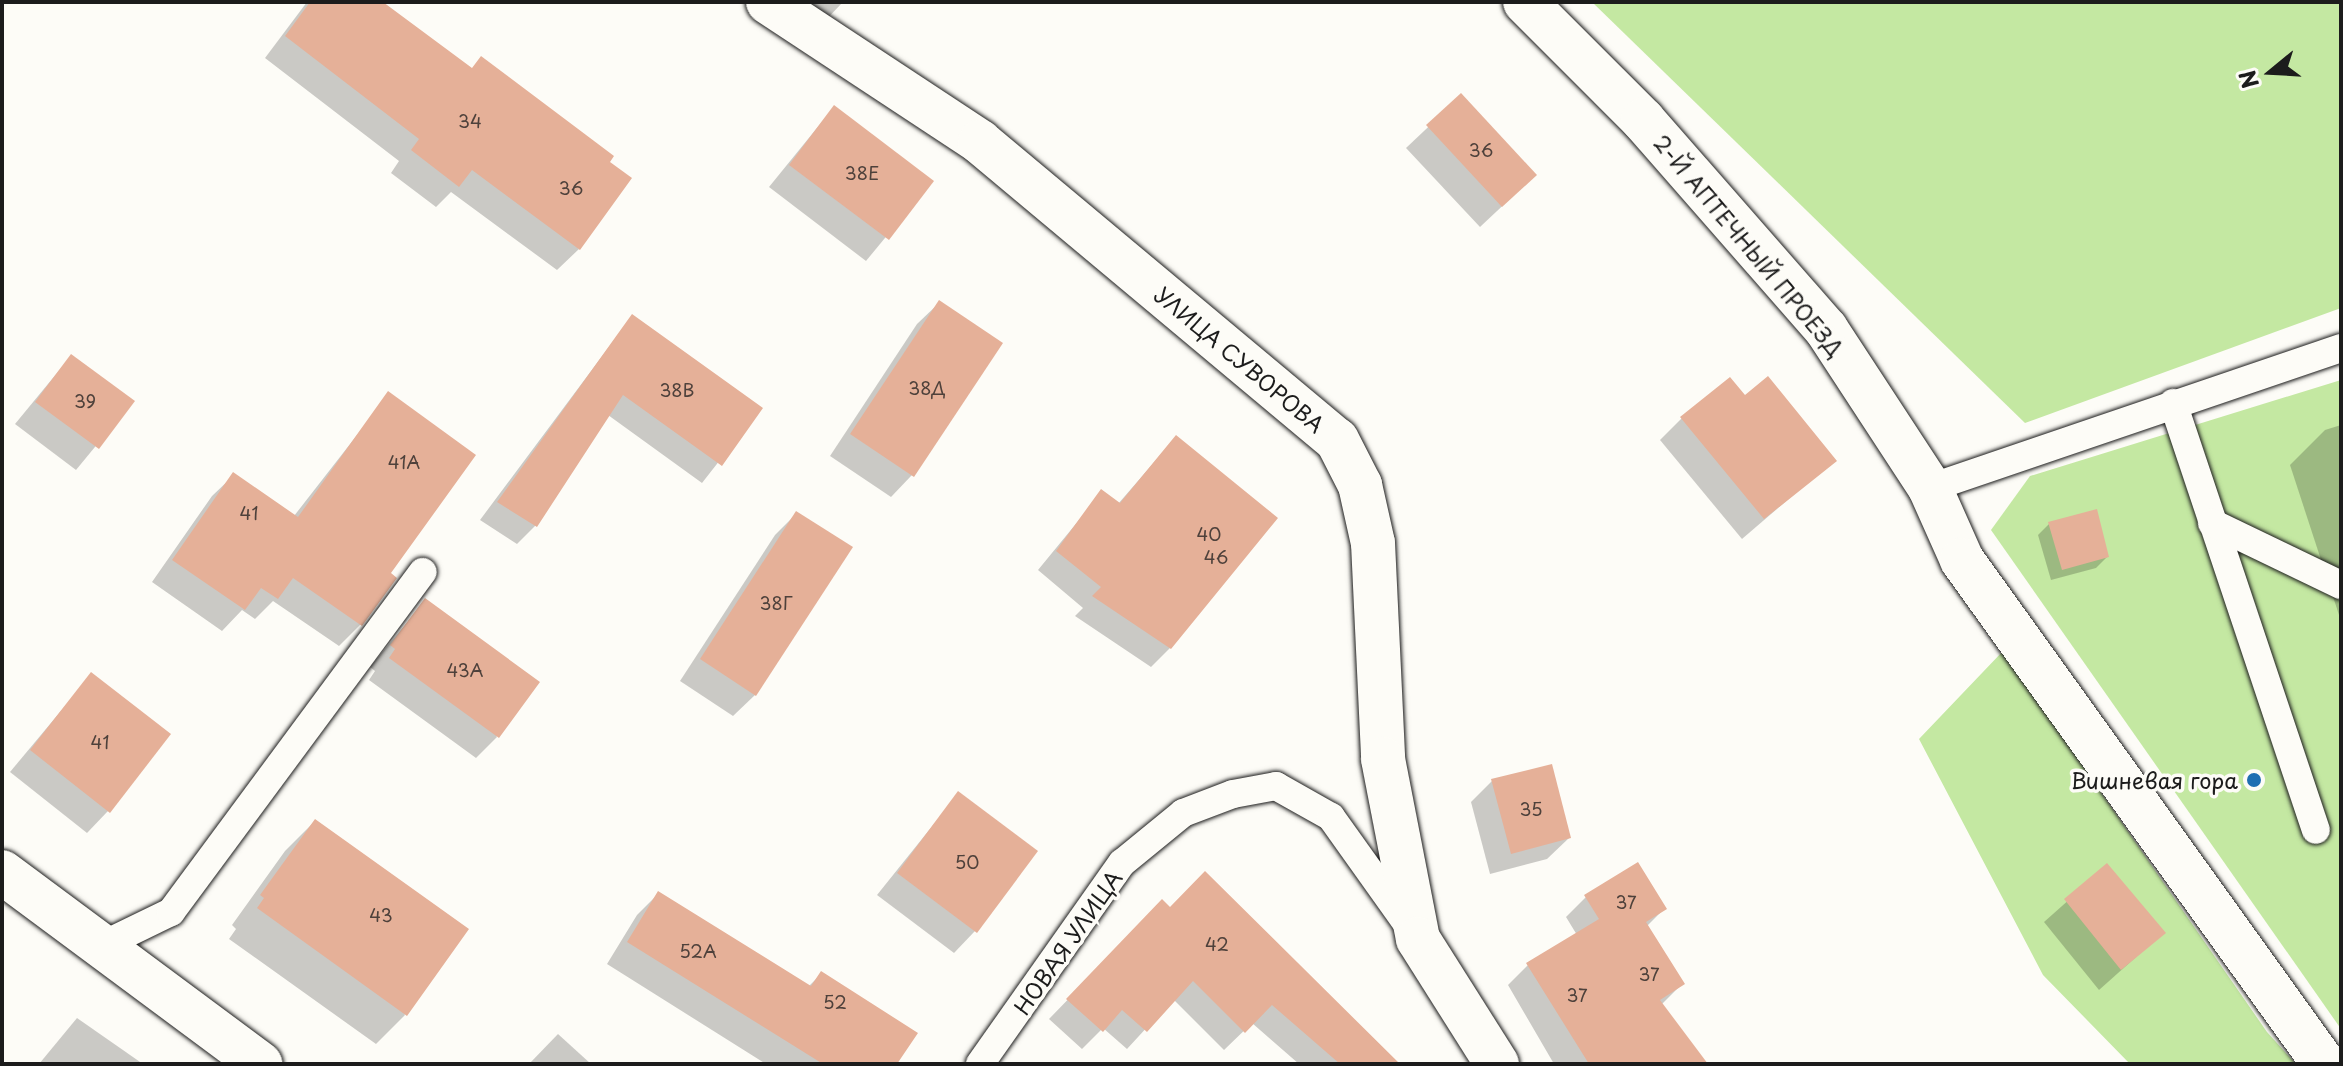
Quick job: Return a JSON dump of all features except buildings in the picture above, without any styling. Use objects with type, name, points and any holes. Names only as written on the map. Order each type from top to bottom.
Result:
[{"type":"street","name":"УЛИЦА СУВОРОВА","points":[[768,2],[980,142],[1337,440],[1360,485],[1373,543],[1383,759],[1418,939],[1497,1064]]},
{"type":"street","name":"2-Й АПТЕЧНЫЙ ПРОЕЗД","points":[[1525,2],[1643,120],[1826,329],[1930,488],[1962,560],[2324,1064]]},
{"type":"street","points":[[2,872],[105,944],[261,1064]]},
{"type":"lane","points":[[1930,488],[2341,348]]},
{"type":"lane","points":[[2173,403],[2316,830]]},
{"type":"lane","points":[[2212,523],[2341,585]]},
{"type":"lane","points":[[105,944],[171,912],[423,572]]},
{"type":"lane","name":"НОВАЯ УЛИЦА","points":[[980,1064],[1122,863],[1183,813],[1233,794],[1276,786],[1331,817],[1418,939]]},
{"type":"green space","points":[[1592,2],[2341,2],[2341,308],[2025,423]]},
{"type":"green space","name":"Вишневая гора","points":[[2341,380],[2341,1029],[1991,530],[2030,476]]},
{"type":"green space","points":[[2003,651],[2267,1032],[2296,1064],[2130,1064],[2043,975],[1919,739]]},
{"type":"place","name":"Вишневая гора","points":[[2254,780]]}]
